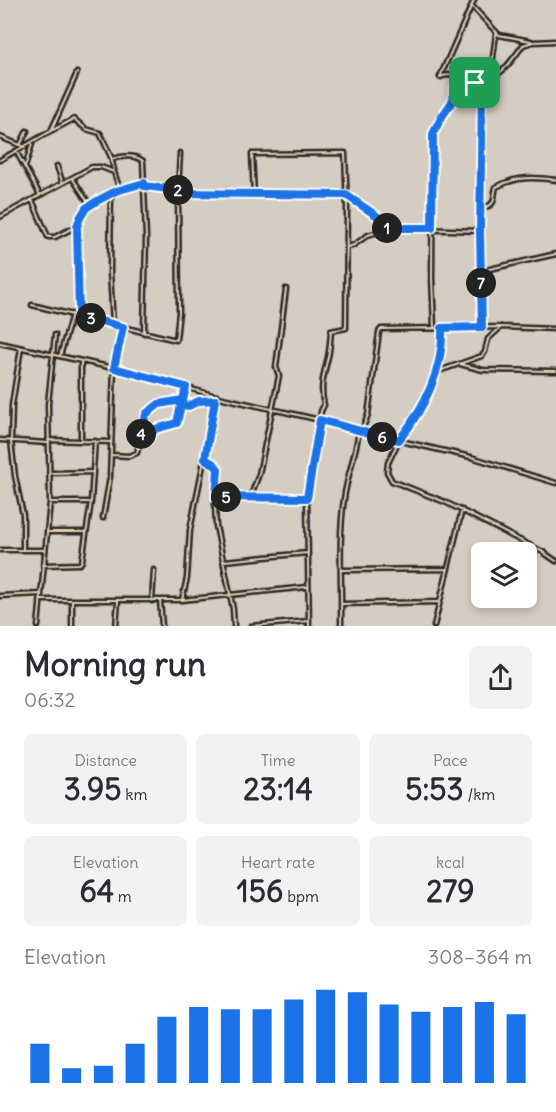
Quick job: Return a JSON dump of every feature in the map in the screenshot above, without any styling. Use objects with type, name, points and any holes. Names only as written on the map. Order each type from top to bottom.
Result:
[{"type":"street","points":[[474,0],[440,77],[451,74],[457,76],[475,83],[482,92],[480,231],[482,327]]},
{"type":"street","points":[[472,6],[496,34],[533,42],[556,41]]},
{"type":"street","points":[[490,80],[496,34]]},
{"type":"street","points":[[475,83],[490,80],[516,57],[522,46],[533,42]]},
{"type":"street","points":[[51,132],[77,73]]},
{"type":"street","points":[[434,328],[433,134],[452,102],[457,76]]},
{"type":"street","points":[[0,160],[71,120],[75,120],[84,129],[100,134],[112,159],[120,190]]},
{"type":"street","points":[[20,145],[27,131]]},
{"type":"street","points":[[0,137],[25,147]]},
{"type":"street","points":[[25,167],[32,142]]},
{"type":"street","points":[[16,151],[40,195]]},
{"type":"street","points":[[254,195],[252,154],[344,152],[346,154],[346,328],[331,331],[322,380],[321,395],[324,405],[307,498],[309,626]]},
{"type":"street","points":[[32,305],[172,340],[177,338],[180,153]]},
{"type":"street","points":[[112,159],[122,156],[142,159],[144,333]]},
{"type":"street","points":[[57,166],[63,182]]},
{"type":"street","points":[[0,217],[94,166],[114,172]]},
{"type":"street","points":[[481,208],[493,203],[498,186],[515,179],[529,177],[556,180]]},
{"type":"street","points":[[73,178],[90,205]]},
{"type":"street","points":[[79,315],[77,226],[82,213],[90,205],[120,190],[144,185],[178,192],[346,195],[377,216],[386,227],[391,229]]},
{"type":"street","points":[[111,193],[110,272],[113,324]]},
{"type":"street","points":[[32,200],[48,237],[55,237],[77,226]]},
{"type":"street","points":[[347,248],[373,232],[391,229],[432,228],[480,231]]},
{"type":"street","points":[[481,271],[556,254]]},
{"type":"street","points":[[250,498],[259,474],[279,376],[276,367],[286,289]]},
{"type":"street","points":[[60,356],[72,314]]},
{"type":"street","points":[[103,519],[109,489],[114,368],[123,327]]},
{"type":"street","points":[[341,626],[340,570],[344,499],[360,430],[368,415],[380,330],[482,327],[556,329]]},
{"type":"street","points":[[438,372],[482,356],[488,339],[501,327]]},
{"type":"street","points":[[442,328],[438,372],[418,412],[399,440],[387,468],[390,479],[462,510],[556,561]]},
{"type":"street","points":[[38,626],[50,502],[48,404],[55,335]]},
{"type":"street","points":[[0,343],[114,368],[471,457],[556,483]]},
{"type":"street","points":[[21,348],[12,405],[11,441],[23,514],[23,550]]},
{"type":"street","points":[[81,361],[81,440]]},
{"type":"street","points":[[460,364],[483,370],[556,371]]},
{"type":"street","points":[[140,443],[147,441],[155,429],[177,423],[186,387]]},
{"type":"street","points":[[182,600],[187,578],[190,530],[217,395]]},
{"type":"street","points":[[111,455],[133,455],[138,452],[146,414],[159,404],[183,400]]},
{"type":"street","points":[[181,405],[188,406],[199,401],[215,400]]},
{"type":"street","points":[[0,440],[111,442]]},
{"type":"street","points":[[43,565],[81,563],[91,502],[95,441]]},
{"type":"street","points":[[205,459],[218,469],[216,526],[234,626]]},
{"type":"street","points":[[50,473],[93,472]]},
{"type":"street","points":[[216,497],[307,498]]},
{"type":"street","points":[[50,502],[91,502]]},
{"type":"street","points":[[434,626],[462,510]]},
{"type":"street","points":[[47,532],[86,532]]},
{"type":"street","points":[[0,550],[45,550]]},
{"type":"street","points":[[224,561],[307,553]]},
{"type":"street","points":[[340,570],[448,569]]},
{"type":"street","points":[[152,601],[154,570]]},
{"type":"street","points":[[40,600],[182,600],[308,586]]},
{"type":"street","points":[[0,596],[40,594]]},
{"type":"street","points":[[72,600],[72,626]]},
{"type":"street","points":[[160,600],[162,626]]},
{"type":"street","points":[[116,626],[118,601]]},
{"type":"street","points":[[341,604],[439,602]]},
{"type":"street","points":[[251,626],[309,621]]},
{"type":"route","points":[[457,76],[475,83],[482,92],[483,114],[480,231],[482,327],[442,328],[438,372],[418,412],[399,440],[320,420],[307,498],[216,497],[218,467],[205,459],[215,400],[199,401],[188,406],[181,405],[177,423],[155,429],[147,441],[140,443],[142,423],[146,414],[159,404],[183,400],[186,387],[114,368],[123,327],[79,315],[77,226],[86,208],[116,191],[144,183],[144,186],[172,188],[178,190],[178,193],[346,195],[377,216],[388,228],[432,228],[434,130],[452,102],[457,76]]}]
